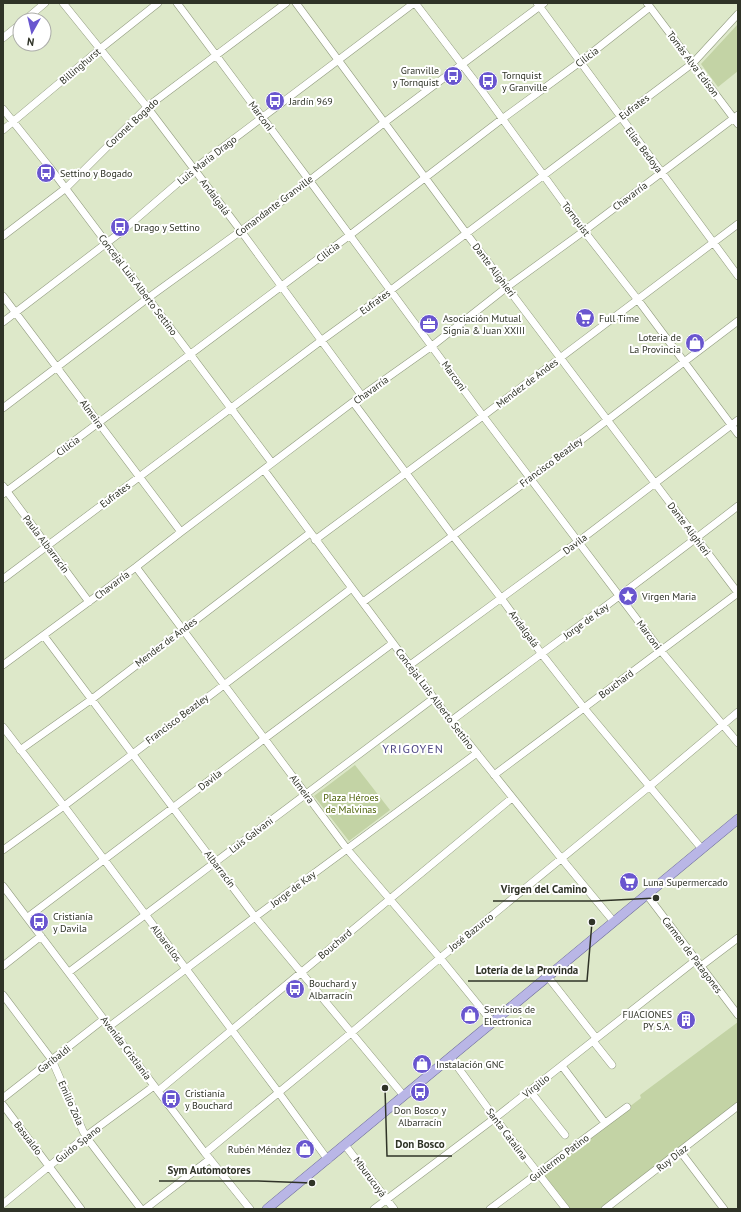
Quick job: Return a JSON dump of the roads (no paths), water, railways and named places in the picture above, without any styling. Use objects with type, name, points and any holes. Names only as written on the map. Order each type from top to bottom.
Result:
[{"type":"main road","points":[[268,1209],[738,819]]},
{"type":"street","points":[[34,12],[45,3]]},
{"type":"street","name":"Andalgalá","points":[[63,3],[147,107],[282,286],[362,396]]},
{"type":"street","name":"Billinghurst","points":[[3,130],[158,3]]},
{"type":"street","name":"Marconi","points":[[176,3],[391,290],[483,416],[661,651],[738,743]]},
{"type":"street","name":"Coronel Bogado","points":[[3,236],[66,188],[147,107],[286,3]]},
{"type":"street","name":"Dante Alighieri","points":[[296,3],[654,484],[738,593]]},
{"type":"street","name":"Luis María Drago","points":[[3,322],[106,243],[194,169],[415,3]]},
{"type":"street","name":"Tornquist","points":[[415,3],[584,231],[638,300],[738,434]]},
{"type":"street","name":"Comandante Granville","points":[[3,408],[148,298],[309,180],[384,122],[462,66],[540,4]]},
{"type":"street","name":"Elías Bedoya","points":[[540,4],[620,118],[738,276]]},
{"type":"street","name":"Cilicia","points":[[4,490],[99,423],[190,353],[350,235],[502,119],[580,62],[649,5]]},
{"type":"street","name":"Tomás Alva Edison","points":[[649,5],[737,119]]},
{"type":"street","name":"Eufrates","points":[[3,579],[693,63],[738,14]]},
{"type":"street","points":[[3,38],[12,31]]},
{"type":"street","name":"Concejal Luis Alberto Settino","points":[[3,109],[66,188],[272,463]]},
{"type":"street","name":"Chavarría","points":[[3,665],[136,567],[353,402],[432,346],[507,287],[661,173],[737,119]]},
{"type":"street","name":"Mendez de Andes","points":[[315,540],[483,416],[738,224]]},
{"type":"street","name":"Almeira","points":[[3,296],[181,532]]},
{"type":"street","name":"Francisco Beazley","points":[[363,602],[531,478],[738,321]]},
{"type":"street","name":"Andalgalá","points":[[353,402],[541,653],[584,708],[702,849]]},
{"type":"street","name":"Davila","points":[[410,665],[579,541],[738,420]]},
{"type":"street","name":"Concejal Luis Alberto Settino","points":[[264,470],[451,721],[614,922]]},
{"type":"street","name":"Paula Albarracín","points":[[4,490],[89,602]]},
{"type":"street","name":"Jorge de Kay","points":[[451,721],[620,596],[738,506]]},
{"type":"street","name":"Mendez de Andes","points":[[20,750],[92,699],[310,533]]},
{"type":"street","name":"Almeira","points":[[136,567],[347,849],[390,898],[493,1023]]},
{"type":"street","name":"Francisco Beazley","points":[[3,850],[64,806],[223,684],[352,588]]},
{"type":"street","name":"Bouchard","points":[[494,775],[738,593]]},
{"type":"street","name":"Albarracín","points":[[44,636],[255,917],[300,973],[404,1096]]},
{"type":"street","name":"Davila","points":[[28,917],[393,643]]},
{"type":"street","name":"Luis Galvani","points":[[69,972],[434,698]]},
{"type":"street","name":"José Bazurco","points":[[145,1209],[279,1093],[440,958],[738,712]]},
{"type":"street","name":"Albarellos","points":[[3,727],[146,915],[328,1160]]},
{"type":"street","name":"Jorge de Kay","points":[[110,1026],[477,753]]},
{"type":"street","name":"Bouchard","points":[[156,1088],[232,1030],[512,798]]},
{"type":"street","name":"Avenida Cristianía","points":[[3,886],[250,1209]]},
{"type":"street","name":"Carmen de Patagones","points":[[647,895],[738,1015]]},
{"type":"street","points":[[3,966],[41,936]]},
{"type":"street","name":"Virgilio","points":[[374,1209],[495,1118],[594,1040],[699,963],[738,938]]},
{"type":"street","points":[[548,977],[612,1065]]},
{"type":"street","name":"Emilio Zola","points":[[3,995],[52,1060],[86,1136],[141,1209]]},
{"type":"street","name":"Garibaldi","points":[[3,1098],[104,1019]]},
{"type":"street","name":"Santa Catalina","points":[[451,1058],[495,1118],[566,1209]]},
{"type":"street","points":[[562,1066],[605,1123]]},
{"type":"street","name":"Guido Spano","points":[[3,1204],[86,1136],[156,1088]]},
{"type":"street","points":[[530,1091],[565,1135]]},
{"type":"street","name":"Basualdo","points":[[3,1105],[81,1209]]},
{"type":"street","name":"Ruy Díaz","points":[[605,1209],[738,1106]]},
{"type":"street","name":"Guillermo Patino","points":[[490,1209],[627,1107]]},
{"type":"street","name":"Mburucuyá","points":[[346,1145],[394,1209]]},
{"type":"street","points":[[680,1151],[724,1209]]},
{"type":"place","name":"Granville y Tornquist","points":[[453,76]]},
{"type":"place","name":"Tornquist y Granville","points":[[488,81]]},
{"type":"place","name":"Jardín 969","points":[[275,101]]},
{"type":"place","name":"Settino y Bogado","points":[[46,173]]},
{"type":"place","name":"Drago y Settino","points":[[120,227]]},
{"type":"place","name":"Full Time","points":[[585,318]]},
{"type":"place","name":"Asociación Mutual Signia & Juan XXIII","points":[[429,324]]},
{"type":"place","name":"Loteria de La Provincia","points":[[695,343]]},
{"type":"place","name":"Virgen Maria","points":[[628,596]]},
{"type":"place","name":"Luna Supermercado","points":[[629,882]]},
{"type":"place","name":"Virgen del Camino","points":[[656,898]]},
{"type":"place","name":"Cristianía y Davila","points":[[39,922]]},
{"type":"place","name":"Lotería de la Provinda","points":[[592,922]]},
{"type":"place","name":"Bouchard y Albarracín","points":[[295,989]]},
{"type":"place","name":"Servicios de Electronica","points":[[470,1015]]},
{"type":"place","name":"FIJACIONES PY S.A.","points":[[686,1020]]},
{"type":"place","name":"Instalación GNC","points":[[422,1064]]},
{"type":"place","name":"Don Bosco","points":[[385,1088]]},
{"type":"place","name":"Don Bosco y Albarracín","points":[[420,1092]]},
{"type":"place","name":"Cristianía y Bouchard","points":[[171,1099]]},
{"type":"place","name":"Rubén Méndez","points":[[305,1149]]},
{"type":"place","name":"Sym Automotores","points":[[312,1183]]},
{"type":"district","name":"YRIGOYEN","points":[[413,748]]},
{"type":"park label","name":"Plaza Héroes de Malvinas","points":[[351,802]]}]
